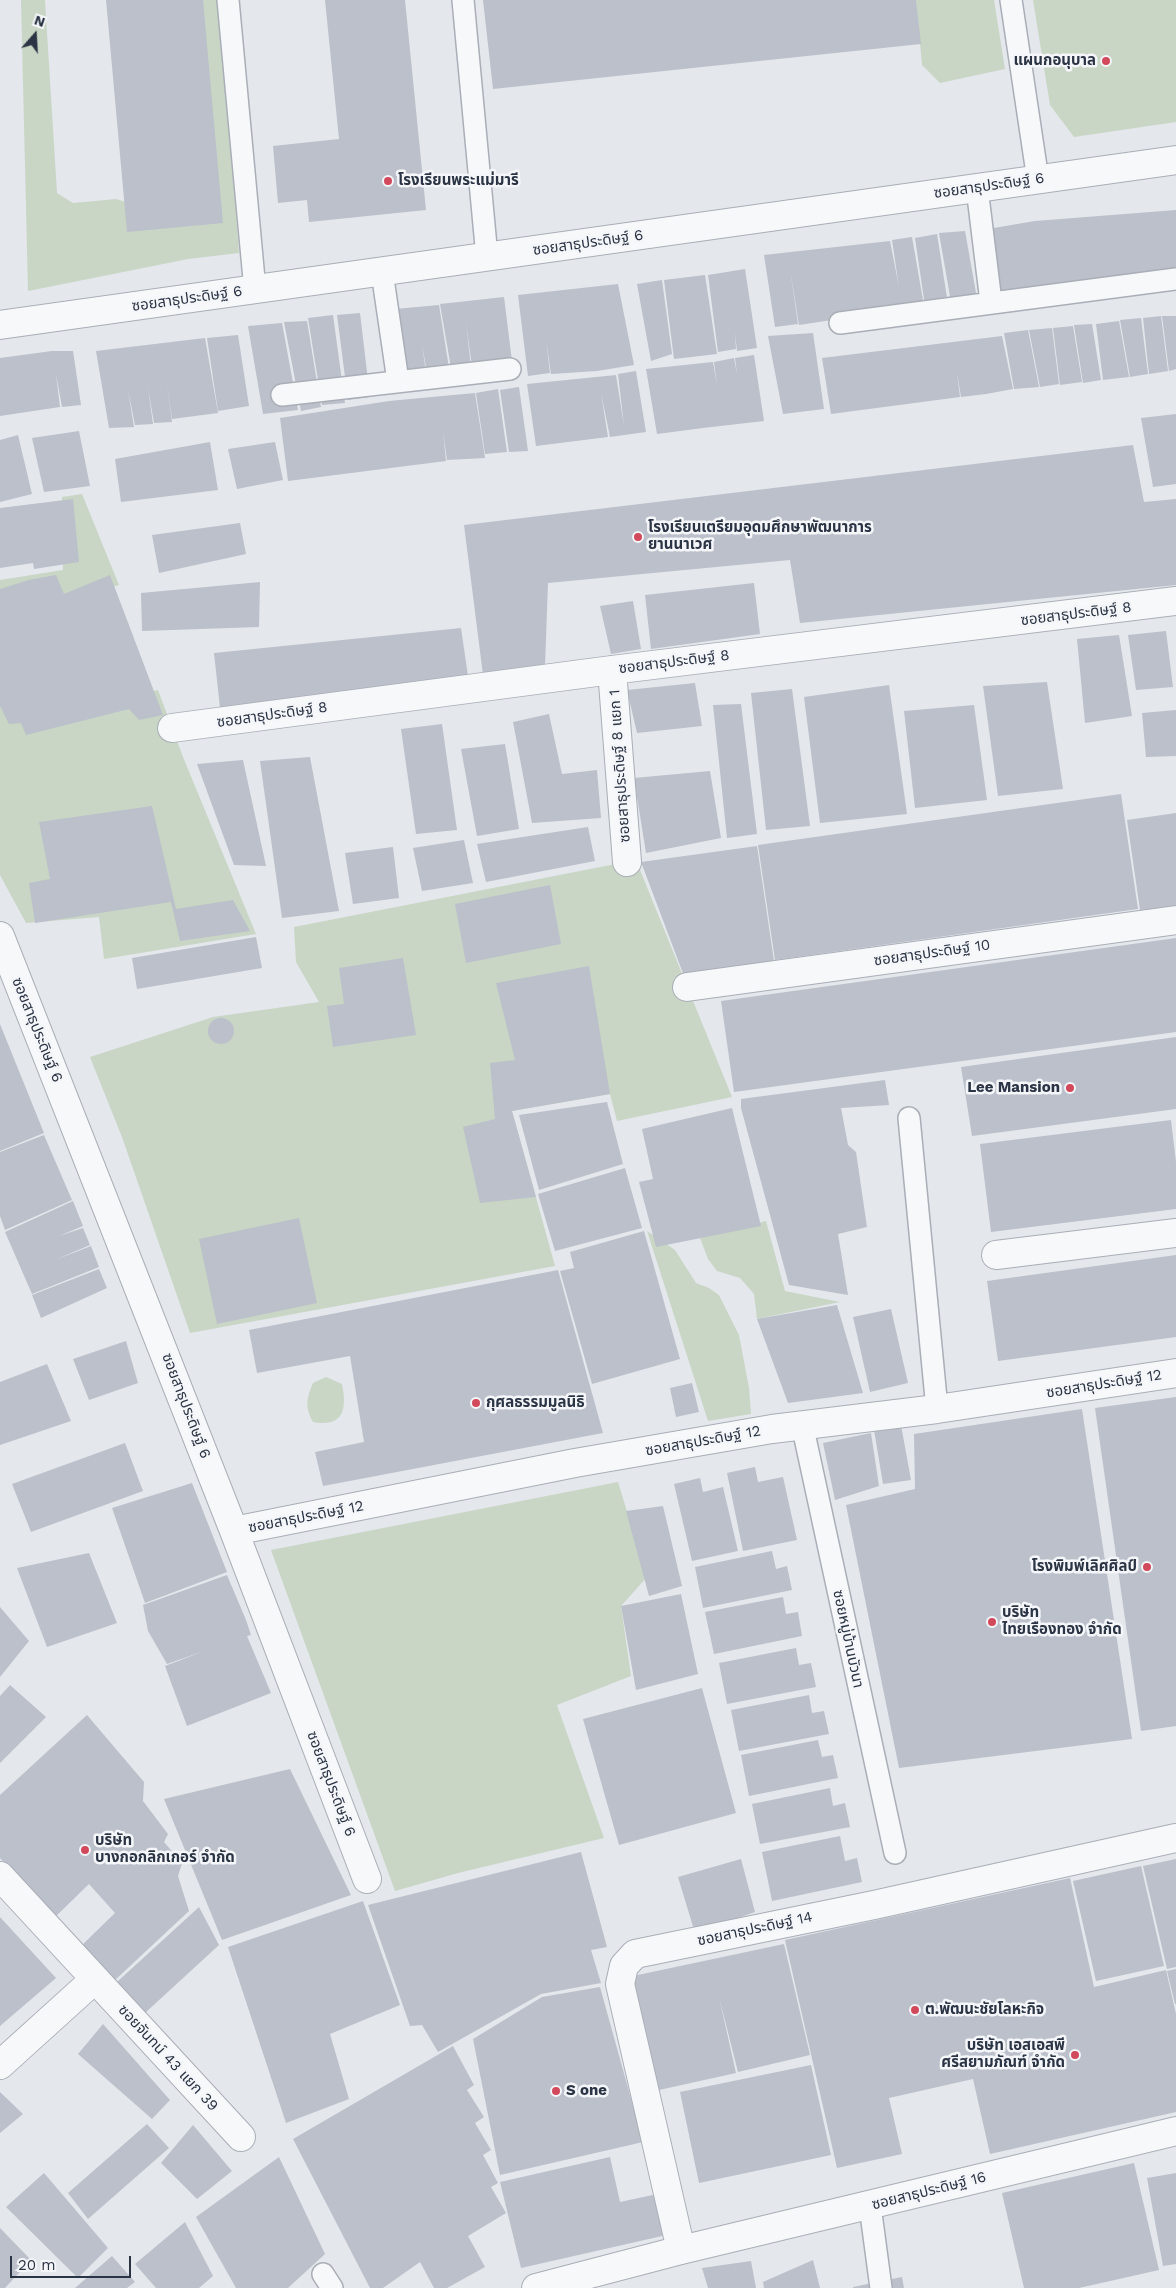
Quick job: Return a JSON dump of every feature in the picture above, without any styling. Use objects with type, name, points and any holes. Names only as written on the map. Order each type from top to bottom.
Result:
[{"type":"street","name":"ซอยสาธุประดิษฐ์ 6","points":[[0,326],[1176,160]]},
{"type":"street","name":"ซอยสาธุประดิษฐ์ 8","points":[[172,728],[612,670],[1176,601]]},
{"type":"street","name":"ซอยสาธุประดิษฐ์ 8 แยก 1","points":[[612,670],[627,862]]},
{"type":"street","name":"ซอยสาธุประดิษฐ์ 10","points":[[687,986],[1176,920]]},
{"type":"street","name":"ซอยสาธุประดิษฐ์ 6","points":[[1,942],[234,1531],[367,1879]]},
{"type":"street","points":[[996,1255],[1176,1233]]},
{"type":"street","name":"ซอยสาธุประดิษฐ์ 12","points":[[234,1531],[576,1464],[802,1424],[937,1409],[1176,1373]]},
{"type":"street","name":"ซอยสาธุประดิษฐ์ 14","points":[[681,2250],[620,1984],[624,1966],[635,1954],[874,1905],[1176,1838]]},
{"type":"street","name":"ซอยจันทน์ 43 แยก 39","points":[[0,1876],[241,2137]]},
{"type":"street","points":[[0,2065],[95,1979]]},
{"type":"street","name":"ซอยสาธุประดิษฐ์ 16","points":[[536,2288],[681,2250],[1176,2131]]},
{"type":"lane","points":[[228,0],[256,290]]},
{"type":"lane","points":[[463,0],[487,257]]},
{"type":"lane","points":[[1010,0],[1038,180]]},
{"type":"lane","points":[[977,188],[992,302]]},
{"type":"lane","points":[[382,272],[398,381]]},
{"type":"lane","points":[[840,323],[1176,279]]},
{"type":"lane","points":[[282,395],[510,368]]},
{"type":"lane","points":[[909,1118],[937,1409]]},
{"type":"lane","name":"ซอยหมู่บ้านบัวนา","points":[[802,1424],[895,1853]]},
{"type":"lane","points":[[870,2206],[881,2288]]},
{"type":"green space","points":[[21,0],[45,0],[57,193],[73,203],[116,199],[139,206],[144,0],[220,0],[239,253],[188,259],[28,291]]},
{"type":"green space","points":[[916,0],[994,0],[1005,69],[940,83],[922,65]]},
{"type":"green space","name":"แผนกอนุบาล","points":[[1033,0],[1176,0],[1176,122],[1074,137],[1050,105]]},
{"type":"green space","points":[[82,494],[119,585],[3,615],[26,717],[158,690],[183,757],[256,934],[104,959],[99,917],[26,923],[0,875],[0,580],[63,570],[62,497]]},
{"type":"green space","points":[[636,860],[732,1097],[617,1121],[610,1094],[512,1111],[555,1266],[190,1333],[122,1137],[90,1057],[213,1017],[319,1002],[296,962],[294,927]]},
{"type":"green space","points":[[766,1221],[785,1291],[840,1302],[757,1319],[754,1294],[740,1278],[717,1271],[708,1259],[700,1238]]},
{"type":"green space","points":[[647,1231],[675,1250],[696,1283],[709,1288],[719,1295],[739,1335],[749,1388],[751,1414],[708,1421]]},
{"type":"green space","points":[[326,1377],[342,1384],[343,1408],[337,1419],[331,1422],[313,1422],[307,1403],[309,1393],[313,1383]]},
{"type":"green space","points":[[618,1482],[647,1577],[621,1606],[631,1676],[557,1705],[604,1838],[458,1873],[395,1891],[271,1550]]},
{"type":"building","points":[[106,0],[203,0],[223,223],[127,232]]},
{"type":"building","points":[[325,0],[405,0],[426,210],[309,222],[307,200],[278,203],[273,146],[339,139]]},
{"type":"building","points":[[483,0],[916,0],[921,44],[493,89]]},
{"type":"building","points":[[1176,210],[1176,274],[998,298],[988,229],[1035,221]]},
{"type":"building","points":[[965,231],[978,304],[952,308],[939,233]]},
{"type":"building","points":[[937,234],[948,304],[925,306],[915,238]]},
{"type":"building","points":[[912,237],[924,306],[799,325],[790,269],[798,324],[775,327],[764,255],[890,241],[899,287],[892,240]]},
{"type":"building","points":[[745,269],[757,348],[737,351],[735,333],[736,349],[718,352],[708,275]]},
{"type":"building","points":[[705,275],[717,354],[674,359],[664,280]]},
{"type":"building","points":[[662,280],[672,354],[651,361],[637,284]]},
{"type":"building","points":[[618,284],[634,365],[597,371],[551,374],[546,339],[550,373],[528,376],[518,295]]},
{"type":"building","points":[[504,297],[512,361],[472,367],[466,322],[471,367],[451,368],[440,304]]},
{"type":"building","points":[[439,305],[449,368],[427,373],[422,344],[426,373],[405,375],[395,309]]},
{"type":"building","points":[[360,313],[370,397],[348,400],[337,315]]},
{"type":"building","points":[[333,315],[345,403],[322,405],[308,318]]},
{"type":"building","points":[[1161,316],[1168,371],[1149,374],[1143,318]]},
{"type":"building","points":[[1162,316],[1176,316],[1176,369],[1169,371]]},
{"type":"building","points":[[1141,318],[1148,374],[1130,377],[1120,320]]},
{"type":"building","points":[[307,321],[321,407],[301,411],[284,322]]},
{"type":"building","points":[[1119,321],[1129,377],[1103,380],[1096,324]]},
{"type":"building","points":[[282,323],[298,410],[263,414],[248,326]]},
{"type":"building","points":[[1092,324],[1101,380],[1083,383],[1074,325]]},
{"type":"building","points":[[1073,326],[1082,382],[1060,385],[1053,328]]},
{"type":"building","points":[[1052,328],[1059,384],[1040,387],[1029,330]]},
{"type":"building","points":[[1028,330],[1039,387],[1014,389],[1004,333]]},
{"type":"building","points":[[813,333],[824,409],[783,414],[768,336]]},
{"type":"building","points":[[238,335],[249,406],[218,411],[207,338]]},
{"type":"building","points":[[1002,336],[1013,389],[961,397],[957,372],[960,397],[831,414],[822,358]]},
{"type":"building","points":[[205,338],[218,413],[172,419],[167,384],[172,422],[154,423],[148,388],[153,424],[135,425],[128,390],[134,427],[109,428],[96,351]]},
{"type":"building","points":[[52,351],[73,351],[81,405],[62,407],[56,374],[60,407],[0,416],[0,358]]},
{"type":"building","points":[[754,355],[764,421],[657,434],[646,369],[713,362],[717,385],[714,362],[734,358],[737,374],[735,358]]},
{"type":"building","points":[[636,371],[646,432],[610,437],[601,393],[608,437],[536,446],[527,384],[616,375],[624,426],[618,374]]},
{"type":"building","points":[[519,387],[528,451],[509,452],[500,390]]},
{"type":"building","points":[[498,389],[507,452],[485,454],[476,393]]},
{"type":"building","points":[[475,393],[485,458],[447,460],[443,432],[446,461],[288,481],[280,418],[389,401]]},
{"type":"building","points":[[1176,414],[1176,484],[1153,487],[1141,418]]},
{"type":"building","points":[[79,431],[90,486],[44,492],[32,438]]},
{"type":"building","points":[[18,435],[32,494],[0,502],[0,440]]},
{"type":"building","points":[[210,442],[218,490],[121,502],[115,459]]},
{"type":"building","points":[[275,442],[283,480],[237,489],[228,449]]},
{"type":"building","points":[[1133,445],[1144,502],[1176,499],[1176,585],[800,623],[790,560],[548,583],[545,666],[483,675],[464,525]]},
{"type":"building","points":[[73,499],[79,562],[34,569],[33,563],[0,568],[0,508]]},
{"type":"building","points":[[240,523],[246,554],[159,573],[152,535]]},
{"type":"building","points":[[56,575],[64,594],[110,575],[163,715],[139,720],[129,709],[26,735],[21,723],[9,724],[0,706],[0,589],[29,580]]},
{"type":"building","points":[[260,582],[259,627],[142,631],[141,593]]},
{"type":"building","points":[[754,583],[760,634],[651,649],[645,595]]},
{"type":"building","points":[[633,601],[641,649],[611,654],[600,606]]},
{"type":"building","points":[[461,628],[468,676],[220,708],[214,653]]},
{"type":"building","points":[[1166,631],[1173,687],[1136,690],[1128,635]]},
{"type":"building","points":[[1119,635],[1132,716],[1085,723],[1077,639]]},
{"type":"building","points":[[1047,682],[1063,789],[998,796],[983,686]]},
{"type":"building","points":[[695,683],[702,726],[637,733],[627,690]]},
{"type":"building","points":[[889,685],[907,814],[820,823],[804,697]]},
{"type":"building","points":[[792,689],[810,826],[766,830],[751,693]]},
{"type":"building","points":[[741,704],[757,834],[727,838],[713,705]]},
{"type":"building","points":[[974,705],[987,800],[915,808],[904,711]]},
{"type":"building","points":[[1176,710],[1176,756],[1146,757],[1142,713]]},
{"type":"building","points":[[549,714],[562,774],[597,770],[601,818],[532,823],[513,722]]},
{"type":"building","points":[[442,724],[457,830],[416,834],[401,729]]},
{"type":"building","points":[[505,744],[519,829],[477,836],[461,749]]},
{"type":"building","points":[[310,757],[339,911],[282,918],[260,761]]},
{"type":"building","points":[[243,760],[266,866],[234,865],[197,764]]},
{"type":"building","points":[[710,771],[721,838],[646,853],[634,778]]},
{"type":"building","points":[[1121,794],[1138,909],[775,960],[758,845]]},
{"type":"building","points":[[152,806],[176,909],[233,900],[250,931],[180,941],[171,902],[35,923],[29,883],[50,879],[39,822]]},
{"type":"building","points":[[1176,813],[1176,906],[1140,910],[1127,820]]},
{"type":"building","points":[[588,827],[595,861],[486,882],[477,844]]},
{"type":"building","points":[[464,840],[473,883],[422,891],[413,848]]},
{"type":"building","points":[[757,846],[774,961],[684,976],[641,862]]},
{"type":"building","points":[[393,847],[399,898],[353,904],[345,853]]},
{"type":"building","points":[[550,885],[561,944],[466,963],[455,904]]},
{"type":"building","points":[[256,937],[262,968],[137,989],[132,958]]},
{"type":"building","points":[[1176,938],[1176,1032],[734,1092],[721,1001]]},
{"type":"building","points":[[403,958],[416,1035],[333,1047],[327,1006],[344,1004],[339,968]]},
{"type":"building","points":[[589,966],[610,1094],[512,1111],[536,1197],[480,1203],[463,1127],[495,1119],[490,1063],[515,1060],[496,983]]},
{"type":"building","points":[[221,1018],[230,1022],[234,1031],[230,1040],[221,1044],[212,1040],[208,1031],[212,1022]]},
{"type":"building","points":[[0,1024],[44,1133],[0,1151]]},
{"type":"building","name":"Lee Mansion","points":[[1176,1037],[1176,1109],[972,1136],[961,1067]]},
{"type":"building","points":[[885,1080],[889,1105],[841,1108],[848,1145],[856,1152],[867,1227],[838,1234],[848,1295],[789,1285],[741,1108],[741,1099]]},
{"type":"building","points":[[607,1102],[623,1164],[539,1190],[519,1115]]},
{"type":"building","points":[[732,1108],[761,1226],[656,1247],[639,1182],[653,1179],[642,1129]]},
{"type":"building","points":[[1171,1120],[1176,1162],[1176,1209],[991,1232],[980,1144]]},
{"type":"building","points":[[44,1135],[72,1200],[5,1230],[0,1216],[0,1152]]},
{"type":"building","points":[[625,1168],[642,1228],[555,1251],[538,1194]]},
{"type":"building","points":[[73,1201],[83,1226],[59,1236],[83,1228],[90,1245],[55,1260],[91,1246],[99,1267],[32,1294],[5,1232]]},
{"type":"building","points":[[299,1218],[317,1303],[217,1324],[199,1239]]},
{"type":"building","points":[[644,1231],[680,1359],[592,1384],[560,1271],[574,1268],[570,1252]]},
{"type":"building","points":[[1176,1255],[1176,1337],[998,1361],[987,1281]]},
{"type":"building","points":[[99,1269],[107,1288],[41,1318],[32,1295]]},
{"type":"building","name":"กุศลธรรมมูลนิธิ","points":[[558,1270],[603,1433],[323,1486],[315,1452],[364,1442],[350,1356],[257,1373],[249,1330]]},
{"type":"building","points":[[837,1305],[863,1393],[788,1403],[757,1319]]},
{"type":"building","points":[[891,1309],[908,1383],[870,1392],[853,1317]]},
{"type":"building","points":[[126,1341],[138,1383],[89,1400],[73,1359]]},
{"type":"building","points":[[47,1364],[71,1421],[0,1445],[0,1382]]},
{"type":"building","points":[[692,1383],[699,1412],[676,1417],[670,1388]]},
{"type":"building","name":"โรงพิมพ์เลิศศิลป์","points":[[1176,1397],[1176,1726],[1141,1731],[1095,1408]]},
{"type":"building","name":"บริษัท ไทยเรืองทอง จำกัด","points":[[1082,1409],[1132,1739],[899,1768],[846,1505],[915,1489],[914,1434]]},
{"type":"building","points":[[901,1425],[911,1480],[883,1484],[874,1430]]},
{"type":"building","points":[[871,1433],[879,1486],[835,1500],[823,1443]]},
{"type":"building","points":[[125,1443],[143,1491],[31,1532],[12,1484]]},
{"type":"building","points":[[755,1467],[758,1482],[783,1477],[797,1540],[743,1551],[727,1473]]},
{"type":"building","points":[[700,1478],[703,1492],[723,1487],[738,1551],[692,1561],[674,1484]]},
{"type":"building","points":[[192,1483],[227,1572],[145,1603],[112,1508]]},
{"type":"building","points":[[663,1506],[682,1586],[649,1596],[626,1511]]},
{"type":"building","points":[[772,1551],[776,1569],[787,1566],[792,1590],[703,1608],[695,1567]]},
{"type":"building","points":[[89,1553],[117,1623],[47,1647],[17,1568]]},
{"type":"building","points":[[227,1575],[251,1635],[247,1636],[271,1693],[187,1726],[165,1666],[204,1651],[167,1664],[148,1631],[143,1605]]},
{"type":"building","points":[[681,1594],[698,1674],[636,1690],[621,1606]]},
{"type":"building","points":[[783,1597],[786,1614],[798,1612],[802,1636],[714,1654],[705,1612]]},
{"type":"building","points":[[0,1607],[29,1641],[0,1677]]},
{"type":"building","points":[[796,1648],[799,1665],[811,1663],[816,1687],[727,1704],[719,1663]]},
{"type":"building","points":[[10,1685],[46,1717],[0,1763],[0,1696]]},
{"type":"building","points":[[702,1688],[736,1813],[619,1845],[583,1719]]},
{"type":"building","points":[[809,1695],[812,1713],[824,1711],[829,1734],[739,1751],[731,1710]]},
{"type":"building","name":"บริษัท บางกอกลิกเกอร์ จำกัด","points":[[87,1715],[144,1782],[143,1801],[168,1834],[164,1842],[182,1863],[178,1876],[189,1911],[114,1981],[79,1948],[115,1913],[89,1884],[53,1919],[0,1858],[0,1795]]},
{"type":"building","points":[[818,1740],[822,1757],[833,1755],[838,1778],[749,1796],[741,1755]]},
{"type":"building","points":[[290,1769],[351,1895],[222,1940],[164,1799]]},
{"type":"building","points":[[830,1788],[833,1806],[845,1803],[850,1827],[760,1844],[752,1804]]},
{"type":"building","points":[[840,1836],[845,1861],[857,1858],[862,1882],[772,1901],[762,1852]]},
{"type":"building","points":[[581,1852],[607,1947],[591,1950],[601,1983],[541,1994],[438,2052],[422,2025],[410,2026],[368,1905]]},
{"type":"building","points":[[741,1859],[755,1912],[695,1933],[678,1877]]},
{"type":"building","points":[[1176,1859],[1176,1967],[1167,1969],[1143,1866]]},
{"type":"building","points":[[1141,1866],[1164,1966],[1096,1981],[1073,1881]]},
{"type":"building","name":"ต.พัฒนะชัยโลหะกิจ","points":[[1070,1878],[1094,1987],[1166,1970],[1176,2014],[1176,2112],[990,2154],[973,2079],[889,2098],[902,2154],[837,2168],[785,1940]]},
{"type":"building","points":[[363,1901],[400,2005],[330,2034],[349,2099],[286,2123],[228,1947]]},
{"type":"building","points":[[199,1907],[219,1945],[145,2013],[117,1982]]},
{"type":"building","points":[[0,1917],[56,1978],[0,2026]]},
{"type":"building","points":[[784,1944],[810,2055],[738,2072],[719,1997],[736,2073],[659,2090],[633,1976]]},
{"type":"building","points":[[1176,1969],[1176,2004],[1175,2004],[1167,1971]]},
{"type":"building","name":"S one","points":[[600,1987],[643,2142],[500,2175],[473,2039],[542,1997]]},
{"type":"building","points":[[103,2024],[170,2100],[152,2119],[78,2054]]},
{"type":"building","points":[[453,2046],[474,2085],[467,2090],[484,2117],[475,2123],[491,2150],[483,2155],[498,2183],[491,2187],[506,2213],[468,2236],[485,2267],[447,2288],[434,2288],[420,2262],[383,2288],[370,2288],[293,2139]]},
{"type":"building","points":[[811,2065],[831,2155],[699,2183],[680,2092]]},
{"type":"building","points":[[0,2092],[23,2114],[0,2133]]},
{"type":"building","points":[[147,2124],[169,2148],[88,2219],[68,2193]]},
{"type":"building","points":[[193,2125],[232,2171],[197,2199],[161,2163]]},
{"type":"building","points":[[279,2157],[325,2254],[288,2288],[236,2288],[196,2217]]},
{"type":"building","points":[[610,2157],[620,2202],[662,2193],[671,2234],[521,2268],[500,2182]]},
{"type":"building","points":[[1134,2163],[1159,2270],[1079,2288],[1024,2288],[1002,2193]]},
{"type":"building","points":[[44,2173],[108,2248],[78,2278],[6,2207]]},
{"type":"building","points":[[1176,2173],[1176,2264],[1163,2266],[1147,2178]]},
{"type":"building","points":[[185,2222],[213,2276],[199,2288],[156,2288],[135,2264]]},
{"type":"building","points":[[0,2228],[31,2260],[5,2288],[0,2288]]},
{"type":"building","points":[[112,2256],[135,2282],[127,2288],[75,2288]]},
{"type":"building","points":[[813,2260],[820,2288],[764,2288],[763,2282]]},
{"type":"building","points":[[751,2261],[756,2288],[708,2288],[702,2268]]},
{"type":"building","points":[[902,2277],[904,2288],[853,2288],[853,2287]]},
{"type":"place","name":"แผนกอนุบาล","points":[[1106,61]]},
{"type":"place","name":"โรงเรียนพระแม่มารี","points":[[388,181]]},
{"type":"place","name":"โรงเรียนเตรียมอุดมศึกษาพัฒนาการ ยานนาเวศ","points":[[638,537]]},
{"type":"place","name":"Lee Mansion","points":[[1070,1088]]},
{"type":"place","name":"กุศลธรรมมูลนิธิ","points":[[476,1403]]},
{"type":"place","name":"โรงพิมพ์เลิศศิลป์","points":[[1147,1567]]},
{"type":"place","name":"บริษัท ไทยเรืองทอง จำกัด","points":[[992,1622]]},
{"type":"place","name":"บริษัท บางกอกลิกเกอร์ จำกัด","points":[[85,1850]]},
{"type":"place","name":"ต.พัฒนะชัยโลหะกิจ","points":[[915,2010]]},
{"type":"place","name":"บริษัท เอสเอสพี ศรีสยามภัณฑ์ จำกัด","points":[[1075,2055]]},
{"type":"place","name":"S one","points":[[556,2091]]}]
